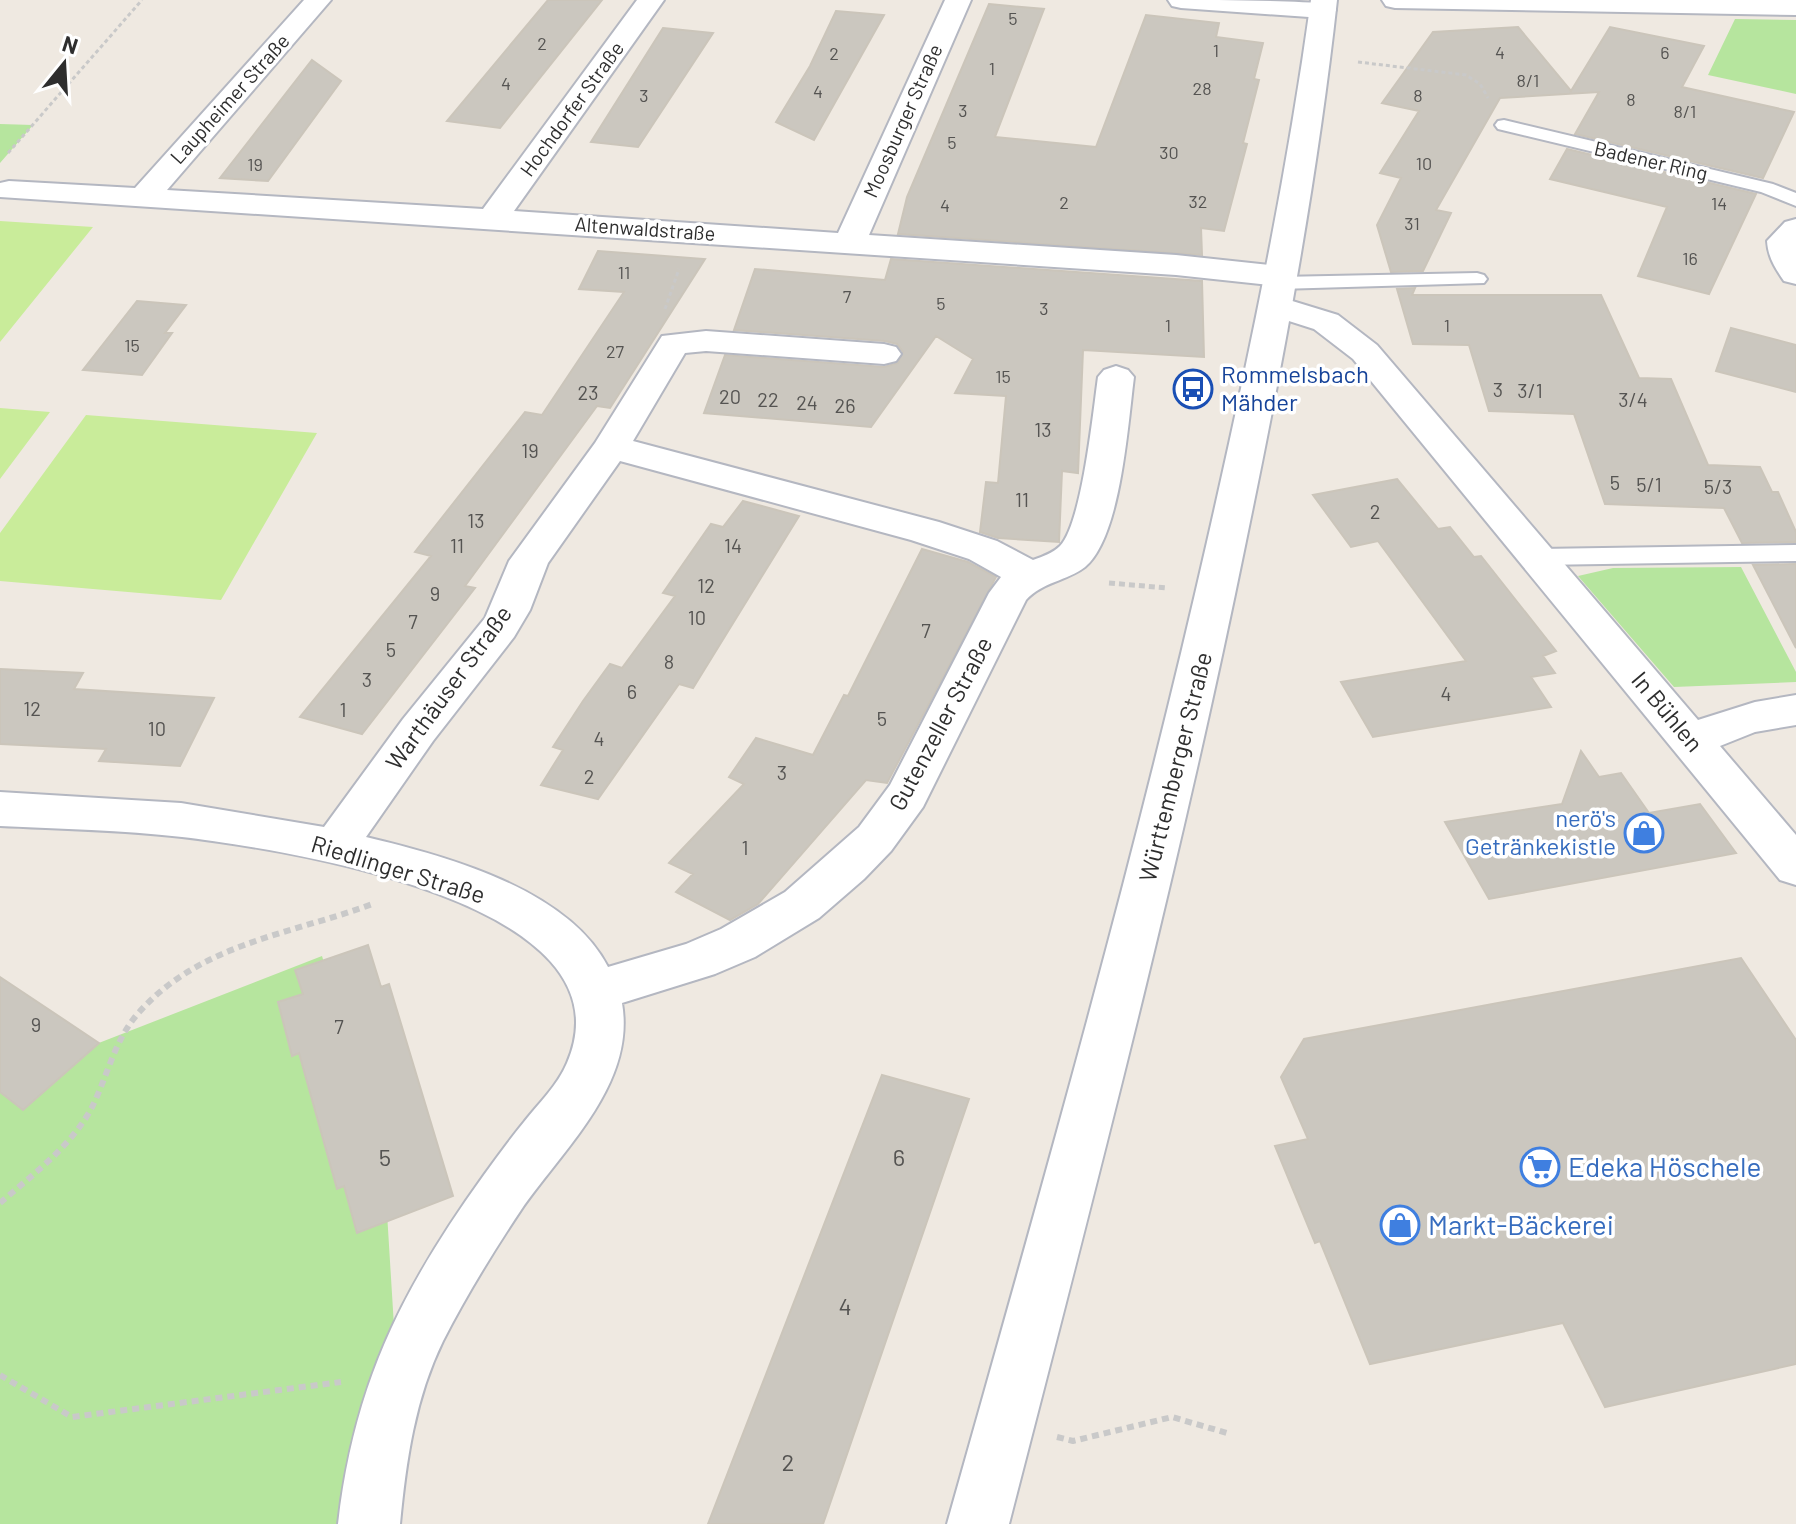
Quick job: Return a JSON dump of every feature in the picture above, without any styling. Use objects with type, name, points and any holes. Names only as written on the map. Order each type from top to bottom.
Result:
[{"type":"street","name":"Laupheimer Straße","points":[[143,198],[318,0]]},
{"type":"street","name":"Hochdorfer Straße","points":[[492,219],[651,0]]},
{"type":"street","name":"Moosburger Straße","points":[[849,243],[958,0]]},
{"type":"street","points":[[1181,0],[1323,5]]},
{"type":"street","points":[[1395,0],[1662,2],[1796,7]]},
{"type":"street","name":"Württemberger Straße","points":[[978,1524],[1172,790],[1217,593],[1278,288],[1323,5]]},
{"type":"street","name":"Altenwaldstraße","points":[[5,177],[143,198],[1176,265],[1278,288]]},
{"type":"street","points":[[1796,229],[1783,241],[1782,247],[1796,274]]},
{"type":"street","name":"In Bühlen","points":[[1278,288],[1365,352],[1796,867]]},
{"type":"street","points":[[674,343],[706,341],[884,354]]},
{"type":"street","name":"Warthäuser Straße","points":[[334,847],[418,730],[500,627],[529,561],[611,447],[674,343]]},
{"type":"street","name":"Gutenzeller Straße","points":[[595,991],[698,960],[738,943],[802,905],[875,839],[907,795],[1009,593],[1029,575],[1071,558],[1080,549],[1089,528],[1106,449],[1116,377]]},
{"type":"street","points":[[611,447],[925,531],[983,550],[1029,575]]},
{"type":"street","points":[[1691,742],[1722,726],[1796,710]]},
{"type":"street","name":"Riedlinger Straße","points":[[0,809],[180,820],[334,847],[478,891],[557,935],[582,961],[595,991],[600,1022],[596,1053],[584,1083],[474,1233],[438,1289],[397,1375],[385,1421],[369,1524]]},
{"type":"lane","name":"Badener Ring","points":[[1504,125],[1767,188],[1796,200]]},
{"type":"lane","points":[[1278,288],[1477,279]]},
{"type":"lane","points":[[1539,557],[1796,553]]},
{"type":"path","points":[[5,177],[142,0]]},
{"type":"path","points":[[1317,57],[1466,75],[1480,84],[1504,125]]},
{"type":"path","points":[[674,343],[659,327],[691,233]]},
{"type":"path","points":[[1107,583],[1217,593]]},
{"type":"path","points":[[0,1203],[73,1135],[107,1075],[130,1024],[180,976],[243,945],[340,918],[380,901],[409,868]]},
{"type":"path","points":[[0,1375],[72,1417],[397,1375]]},
{"type":"path","points":[[1006,1423],[1073,1441],[1172,1417],[1227,1433]]},
{"type":"green space","points":[[1735,19],[1796,20],[1796,94],[1708,75]]},
{"type":"green space","points":[[0,124],[33,125],[0,163]]},
{"type":"green space","points":[[0,221],[93,227],[0,342]]},
{"type":"green space","points":[[0,408],[50,412],[0,479]]},
{"type":"green space","points":[[86,415],[317,433],[221,600],[0,581],[0,533]]},
{"type":"green space","points":[[1741,567],[1796,672],[1796,682],[1674,687],[1578,576],[1613,568]]},
{"type":"green space","points":[[322,956],[384,1164],[397,1375],[369,1524],[0,1524],[0,1029],[50,1062]]},
{"type":"building","points":[[548,0],[602,0],[500,128],[447,121]]},
{"type":"building","points":[[989,4],[1044,9],[995,137],[1096,147],[1146,15],[1219,23],[1216,37],[1263,43],[1254,79],[1259,80],[1243,143],[1247,144],[1224,231],[1201,228],[1202,255],[898,234],[907,197]]},
{"type":"building","points":[[836,11],[884,15],[814,140],[776,122],[810,66]]},
{"type":"building","points":[[1518,27],[1571,91],[1610,27],[1704,46],[1682,87],[1794,112],[1763,178],[1575,134],[1599,92],[1500,98],[1436,210],[1451,213],[1423,271],[1391,272],[1377,225],[1401,178],[1380,173],[1419,111],[1382,103],[1433,32]]},
{"type":"building","points":[[663,28],[713,33],[638,147],[591,142]]},
{"type":"building","points":[[312,60],[341,81],[268,181],[220,178]]},
{"type":"building","points":[[1567,149],[1756,194],[1709,294],[1638,276],[1667,207],[1550,179]]},
{"type":"building","points":[[598,251],[705,259],[610,408],[597,406],[465,586],[475,588],[362,734],[300,717],[431,556],[415,552],[525,412],[542,415],[624,292],[579,289]]},
{"type":"building","points":[[891,259],[1202,281],[1204,357],[1083,350],[1078,473],[1062,471],[1059,542],[998,538],[980,532],[986,482],[998,483],[1006,396],[955,393],[973,359],[936,336],[871,427],[704,413],[725,355],[884,367],[898,363],[903,352],[897,344],[885,341],[734,330],[755,269],[885,280]]},
{"type":"building","points":[[1415,288],[1412,295],[1601,295],[1639,378],[1671,379],[1708,465],[1760,467],[1772,492],[1778,492],[1796,532],[1796,542],[1742,543],[1724,508],[1605,504],[1574,414],[1489,411],[1469,345],[1413,344],[1397,289]]},
{"type":"building","points":[[137,301],[186,305],[165,333],[172,333],[142,375],[83,370]]},
{"type":"building","points":[[1731,328],[1796,345],[1796,392],[1716,371]]},
{"type":"building","points":[[1397,479],[1438,529],[1450,527],[1474,557],[1481,556],[1556,651],[1543,656],[1555,673],[1531,677],[1551,707],[1373,737],[1341,682],[1466,661],[1378,541],[1351,547],[1313,495]]},
{"type":"building","points":[[743,501],[799,516],[693,688],[679,684],[598,799],[541,785],[563,750],[553,747],[583,701],[610,664],[622,668],[675,596],[663,593],[711,524],[723,527]]},
{"type":"building","points":[[922,549],[968,562],[996,577],[887,783],[866,780],[758,904],[730,920],[676,892],[693,874],[669,863],[744,784],[729,777],[756,738],[813,755],[844,695],[848,696]]},
{"type":"building","points":[[1796,564],[1796,648],[1753,565]]},
{"type":"building","points":[[0,669],[83,673],[74,689],[214,698],[180,766],[99,761],[106,749],[0,744]]},
{"type":"building","points":[[1581,751],[1599,777],[1621,773],[1649,813],[1700,804],[1736,853],[1489,899],[1445,822],[1562,804]]},
{"type":"building","points":[[368,945],[381,987],[389,984],[453,1196],[357,1233],[344,1186],[337,1189],[299,1053],[292,1056],[278,1002],[303,994],[295,970]]},
{"type":"building","name":"Edeka Höschele","points":[[1741,958],[1796,1040],[1796,1364],[1605,1407],[1563,1323],[1370,1364],[1320,1241],[1315,1243],[1275,1146],[1308,1139],[1281,1077],[1304,1039]]},
{"type":"building","points":[[0,977],[99,1043],[23,1110],[0,1092]]},
{"type":"building","points":[[882,1075],[969,1099],[823,1524],[708,1524]]},
{"type":"place","name":"Rommelsbach Mähder","points":[[1193,389]]},
{"type":"place","name":"nerö's Getränkekistle","points":[[1644,833]]},
{"type":"place","name":"Edeka Höschele","points":[[1540,1167]]},
{"type":"place","name":"Markt-Bäckerei","points":[[1400,1225]]}]
